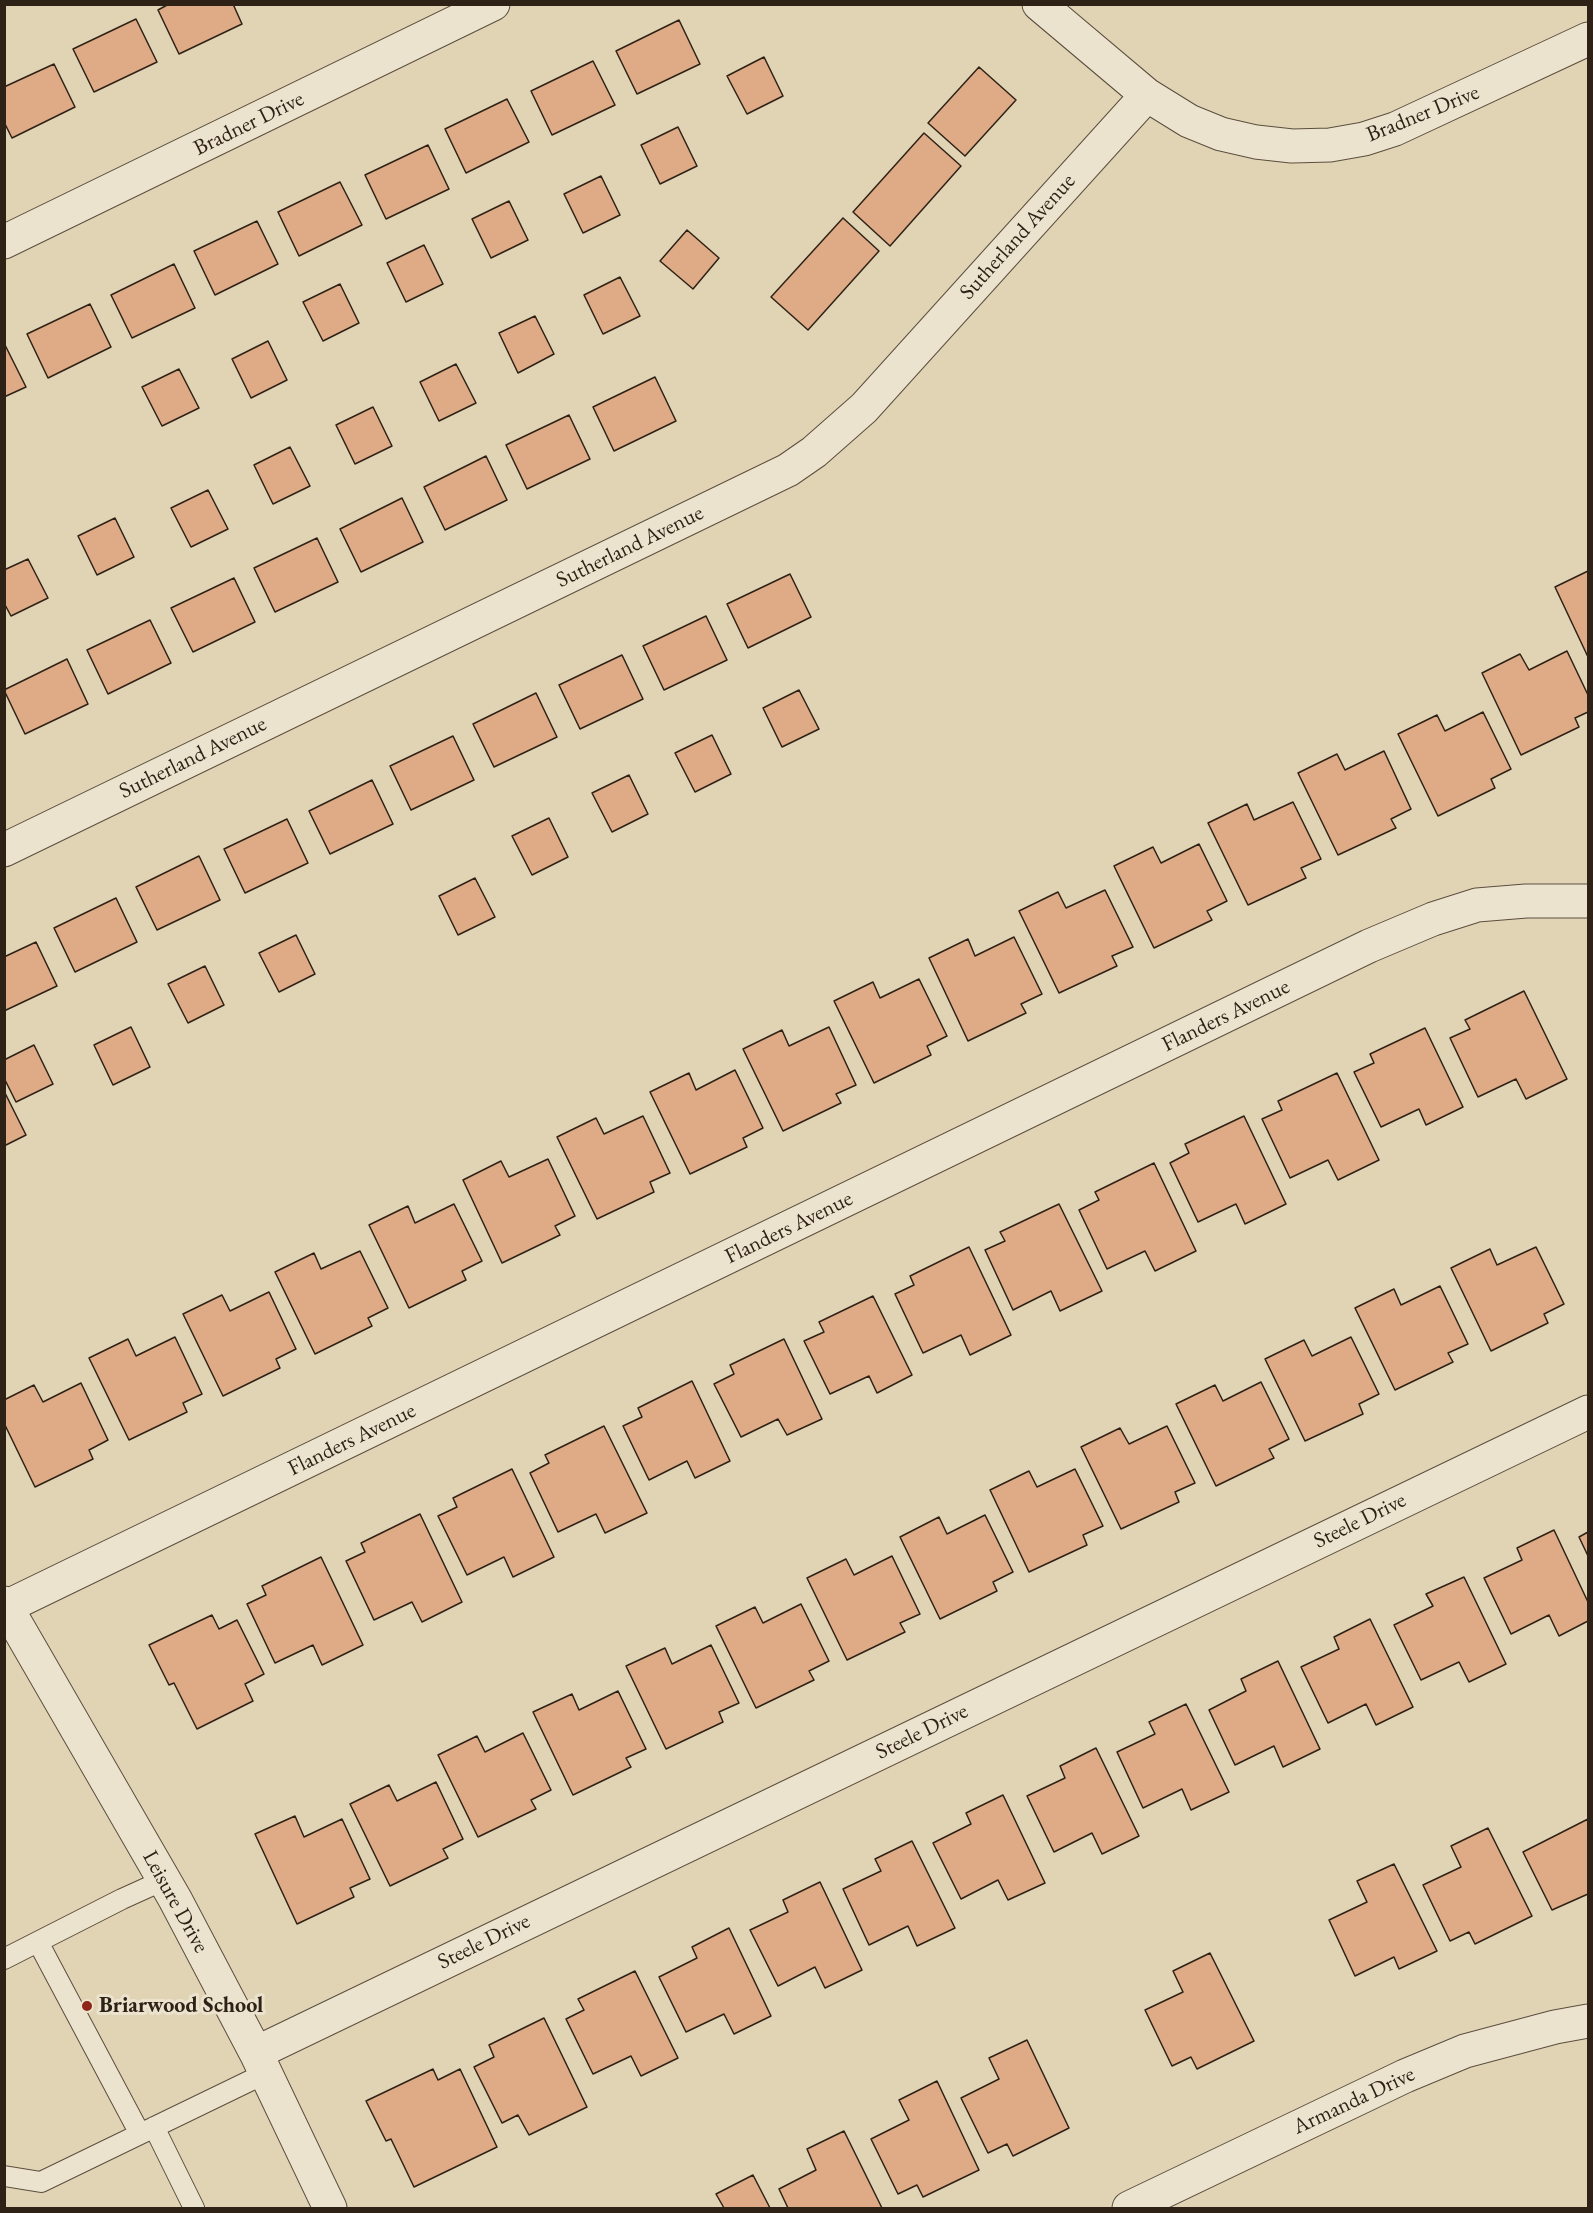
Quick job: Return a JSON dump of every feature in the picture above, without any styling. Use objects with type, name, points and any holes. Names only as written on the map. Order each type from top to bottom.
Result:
[{"type":"street","name":"Bradner Drive","points":[[4,242],[442,16],[493,4]]},
{"type":"street","name":"Bradner Drive","points":[[1039,4],[1147,95],[1189,121],[1221,134],[1256,142],[1292,146],[1330,145],[1364,139],[1395,129],[1588,39]]},
{"type":"street","name":"Sutherland Avenue","points":[[4,850],[788,470],[814,452],[864,408],[1147,95]]},
{"type":"street","name":"Flanders Avenue","points":[[5,1606],[1369,946],[1433,919],[1477,905],[1526,901],[1588,901]]},
{"type":"street","name":"Steele Drive","points":[[261,2063],[1588,1412]]},
{"type":"street","name":"Leisure Drive","points":[[5,1606],[164,1880],[261,2063],[330,2208]]},
{"type":"street","name":"Armanda Drive","points":[[1129,2208],[1170,2200],[1406,2076],[1465,2051],[1555,2026],[1588,2021]]},
{"type":"lane","points":[[4,1959],[164,1880]]},
{"type":"lane","points":[[38,1942],[194,2208]]},
{"type":"lane","points":[[4,2176],[41,2182],[147,2130],[261,2063]]},
{"type":"building","points":[[169,4],[233,4],[242,24],[179,54],[158,10]]},
{"type":"building","points":[[136,19],[157,62],[94,92],[73,49]]},
{"type":"building","points":[[679,20],[700,64],[637,94],[616,51]]},
{"type":"building","points":[[764,57],[783,96],[747,114],[727,76]]},
{"type":"building","points":[[593,61],[615,105],[552,135],[531,91]]},
{"type":"building","points":[[54,64],[75,107],[12,138],[4,122],[4,87]]},
{"type":"building","points":[[979,67],[1016,100],[965,156],[928,123]]},
{"type":"building","points":[[507,99],[529,142],[466,173],[445,129]]},
{"type":"building","points":[[678,127],[697,166],[660,184],[641,145]]},
{"type":"building","points":[[924,133],[961,166],[890,246],[853,212]]},
{"type":"building","points":[[428,145],[449,189],[386,219],[365,175]]},
{"type":"building","points":[[601,176],[620,215],[583,233],[564,194]]},
{"type":"building","points":[[340,182],[362,225],[299,256],[278,212]]},
{"type":"building","points":[[509,201],[528,240],[491,258],[472,219]]},
{"type":"building","points":[[843,218],[879,251],[808,330],[771,297]]},
{"type":"building","points":[[257,221],[278,264],[215,295],[194,251]]},
{"type":"building","points":[[687,230],[719,258],[693,289],[660,261]]},
{"type":"building","points":[[424,245],[443,284],[406,302],[387,263]]},
{"type":"building","points":[[174,264],[195,308],[132,338],[111,295]]},
{"type":"building","points":[[620,277],[640,316],[603,334],[584,295]]},
{"type":"building","points":[[340,284],[359,323],[323,341],[303,302]]},
{"type":"building","points":[[90,304],[111,347],[48,378],[27,334]]},
{"type":"building","points":[[535,316],[554,354],[518,373],[499,333]]},
{"type":"building","points":[[268,341],[287,380],[251,398],[232,359]]},
{"type":"building","points":[[4,343],[26,387],[4,397]]},
{"type":"building","points":[[456,364],[476,403],[439,421],[420,382]]},
{"type":"building","points":[[179,369],[199,408],[162,426],[142,387]]},
{"type":"building","points":[[655,377],[676,421],[614,451],[593,407]]},
{"type":"building","points":[[373,407],[392,446],[355,464],[336,425]]},
{"type":"building","points":[[569,415],[590,459],[527,489],[506,445]]},
{"type":"building","points":[[290,447],[310,486],[273,504],[254,465]]},
{"type":"building","points":[[486,456],[507,500],[445,530],[424,487]]},
{"type":"building","points":[[208,490],[228,529],[191,547],[171,508]]},
{"type":"building","points":[[402,498],[423,542],[361,572],[340,529]]},
{"type":"building","points":[[115,518],[134,557],[97,575],[78,536]]},
{"type":"building","points":[[317,538],[338,582],[275,612],[254,568]]},
{"type":"building","points":[[28,559],[48,598],[11,616],[4,603],[4,570]]},
{"type":"building","points":[[1588,571],[1588,657],[1555,587]]},
{"type":"building","points":[[790,574],[811,617],[748,648],[727,604]]},
{"type":"building","points":[[234,578],[255,622],[193,652],[171,608]]},
{"type":"building","points":[[706,616],[727,660],[664,690],[643,646]]},
{"type":"building","points":[[150,620],[171,663],[108,694],[87,650]]},
{"type":"building","points":[[1567,651],[1588,695],[1588,712],[1575,718],[1579,727],[1521,755],[1482,673],[1520,654],[1529,670]]},
{"type":"building","points":[[622,655],[643,699],[580,729],[559,685]]},
{"type":"building","points":[[67,659],[88,704],[25,734],[4,690]]},
{"type":"building","points":[[799,690],[819,729],[782,747],[763,708]]},
{"type":"building","points":[[536,693],[557,737],[494,767],[473,724]]},
{"type":"building","points":[[1483,712],[1511,769],[1491,779],[1495,788],[1438,816],[1398,734],[1437,715],[1445,731]]},
{"type":"building","points":[[712,735],[731,774],[695,792],[675,753]]},
{"type":"building","points":[[453,736],[474,780],[411,810],[390,766]]},
{"type":"building","points":[[1384,751],[1411,809],[1391,819],[1396,828],[1338,855],[1298,773],[1337,754],[1345,770]]},
{"type":"building","points":[[629,775],[648,814],[612,832],[592,793]]},
{"type":"building","points":[[372,780],[393,824],[330,854],[309,811]]},
{"type":"building","points":[[1293,802],[1321,859],[1301,868],[1306,878],[1248,905],[1208,823],[1247,804],[1254,820]]},
{"type":"building","points":[[549,818],[568,857],[532,875],[512,836]]},
{"type":"building","points":[[287,819],[308,863],[245,893],[224,849]]},
{"type":"building","points":[[1199,844],[1227,901],[1207,911],[1212,920],[1154,948],[1114,866],[1153,847],[1161,863]]},
{"type":"building","points":[[199,856],[220,900],[157,930],[136,887]]},
{"type":"building","points":[[475,878],[495,917],[458,935],[439,896]]},
{"type":"building","points":[[1105,890],[1133,947],[1112,956],[1117,966],[1059,993],[1019,911],[1058,892],[1066,908]]},
{"type":"building","points":[[116,898],[137,942],[75,972],[54,928]]},
{"type":"building","points":[[296,935],[315,974],[279,992],[259,953]]},
{"type":"building","points":[[1014,937],[1042,994],[1021,1004],[1026,1013],[968,1041],[929,958],[968,939],[975,956]]},
{"type":"building","points":[[36,942],[57,986],[4,1011],[4,957]]},
{"type":"building","points":[[205,966],[224,1005],[188,1023],[168,984]]},
{"type":"building","points":[[919,979],[947,1036],[927,1046],[931,1055],[874,1083],[834,1001],[873,982],[880,998]]},
{"type":"building","points":[[1524,991],[1567,1079],[1526,1099],[1516,1079],[1478,1097],[1450,1038],[1470,1029],[1465,1020]]},
{"type":"building","points":[[131,1027],[150,1067],[113,1085],[94,1045]]},
{"type":"building","points":[[829,1027],[856,1085],[836,1094],[841,1103],[783,1131],[743,1049],[782,1030],[789,1046]]},
{"type":"building","points":[[1425,1028],[1463,1107],[1426,1125],[1419,1109],[1381,1127],[1354,1072],[1374,1063],[1370,1054]]},
{"type":"building","points":[[34,1045],[53,1084],[16,1102],[4,1078],[4,1060]]},
{"type":"building","points":[[735,1070],[763,1128],[743,1138],[747,1147],[690,1174],[650,1092],[689,1073],[696,1090]]},
{"type":"building","points":[[1337,1073],[1379,1160],[1338,1180],[1328,1160],[1290,1178],[1262,1119],[1282,1110],[1278,1101]]},
{"type":"building","points":[[4,1091],[26,1135],[4,1146]]},
{"type":"building","points":[[643,1116],[670,1173],[650,1182],[654,1192],[597,1219],[557,1137],[596,1118],[604,1134]]},
{"type":"building","points":[[1244,1116],[1286,1204],[1245,1224],[1236,1204],[1198,1222],[1170,1163],[1189,1153],[1185,1144]]},
{"type":"building","points":[[548,1159],[575,1216],[555,1226],[560,1235],[502,1263],[463,1180],[501,1161],[509,1177]]},
{"type":"building","points":[[1154,1163],[1196,1251],[1155,1271],[1145,1251],[1107,1269],[1079,1210],[1099,1200],[1095,1192]]},
{"type":"building","points":[[454,1204],[482,1261],[462,1271],[466,1280],[409,1308],[369,1225],[408,1206],[415,1223]]},
{"type":"building","points":[[1059,1204],[1102,1291],[1060,1311],[1051,1291],[1013,1310],[985,1250],[1005,1241],[1000,1232]]},
{"type":"building","points":[[969,1247],[1011,1335],[970,1355],[961,1335],[923,1353],[895,1294],[914,1285],[910,1276]]},
{"type":"building","points":[[1536,1247],[1564,1304],[1544,1314],[1548,1323],[1491,1351],[1451,1268],[1490,1249],[1497,1265]]},
{"type":"building","points":[[360,1251],[388,1308],[368,1318],[372,1326],[315,1354],[275,1272],[314,1253],[321,1269]]},
{"type":"building","points":[[1440,1286],[1468,1344],[1448,1353],[1453,1362],[1395,1390],[1355,1308],[1394,1289],[1401,1305]]},
{"type":"building","points":[[269,1292],[296,1349],[276,1359],[280,1368],[223,1396],[183,1314],[222,1295],[230,1311]]},
{"type":"building","points":[[873,1296],[912,1375],[877,1393],[869,1376],[830,1394],[804,1341],[824,1332],[819,1322]]},
{"type":"building","points":[[175,1337],[202,1394],[183,1403],[187,1412],[129,1440],[89,1358],[128,1339],[136,1356]]},
{"type":"building","points":[[1351,1337],[1379,1394],[1359,1404],[1363,1414],[1305,1441],[1265,1359],[1304,1340],[1312,1356]]},
{"type":"building","points":[[784,1339],[822,1419],[787,1435],[778,1419],[741,1437],[714,1384],[734,1374],[730,1365]]},
{"type":"building","points":[[692,1381],[730,1461],[695,1478],[687,1461],[649,1480],[623,1426],[642,1417],[638,1408]]},
{"type":"building","points":[[1261,1382],[1289,1439],[1269,1449],[1274,1458],[1216,1486],[1176,1404],[1215,1385],[1223,1401]]},
{"type":"building","points":[[81,1383],[108,1440],[89,1450],[93,1459],[35,1487],[4,1423],[4,1400],[34,1385],[43,1402]]},
{"type":"building","points":[[604,1426],[647,1513],[605,1533],[596,1514],[558,1532],[530,1473],[549,1463],[545,1455]]},
{"type":"building","points":[[1167,1426],[1195,1483],[1175,1492],[1179,1502],[1121,1529],[1081,1447],[1120,1428],[1129,1444]]},
{"type":"building","points":[[512,1469],[554,1557],[513,1577],[504,1557],[467,1575],[438,1516],[457,1507],[453,1498]]},
{"type":"building","points":[[1075,1469],[1103,1526],[1083,1535],[1087,1545],[1029,1572],[990,1490],[1029,1471],[1037,1487]]},
{"type":"building","points":[[420,1514],[462,1602],[422,1622],[412,1602],[374,1620],[346,1561],[365,1552],[361,1543]]},
{"type":"building","points":[[985,1515],[1013,1572],[993,1582],[997,1591],[940,1619],[900,1537],[939,1517],[947,1534]]},
{"type":"building","points":[[1554,1530],[1588,1602],[1588,1621],[1559,1636],[1549,1615],[1511,1634],[1484,1578],[1522,1560],[1517,1548]]},
{"type":"building","points":[[1588,1532],[1588,1556],[1579,1537]]},
{"type":"building","points":[[892,1556],[920,1614],[900,1623],[905,1632],[847,1660],[807,1578],[846,1559],[854,1575]]},
{"type":"building","points":[[321,1557],[363,1645],[322,1665],[313,1645],[275,1663],[247,1604],[266,1595],[262,1586]]},
{"type":"building","points":[[1464,1577],[1506,1664],[1469,1682],[1459,1662],[1421,1680],[1394,1625],[1433,1606],[1426,1594]]},
{"type":"building","points":[[801,1604],[829,1661],[809,1671],[814,1680],[756,1708],[716,1626],[755,1607],[763,1623]]},
{"type":"building","points":[[212,1615],[219,1629],[237,1620],[264,1674],[245,1684],[253,1701],[197,1729],[174,1683],[169,1685],[149,1645]]},
{"type":"building","points":[[1370,1619],[1413,1707],[1376,1725],[1366,1704],[1328,1723],[1301,1667],[1339,1649],[1334,1637]]},
{"type":"building","points":[[711,1645],[739,1703],[719,1712],[723,1722],[666,1749],[626,1666],[665,1648],[672,1664]]},
{"type":"building","points":[[1278,1661],[1320,1749],[1283,1767],[1274,1746],[1235,1765],[1209,1710],[1246,1691],[1241,1679]]},
{"type":"building","points":[[618,1691],[646,1749],[626,1758],[631,1767],[573,1795],[533,1712],[572,1694],[579,1710]]},
{"type":"building","points":[[1186,1704],[1229,1792],[1191,1810],[1182,1789],[1143,1808],[1117,1752],[1155,1734],[1149,1722]]},
{"type":"building","points":[[523,1733],[551,1790],[531,1800],[536,1809],[478,1837],[438,1755],[477,1736],[485,1752]]},
{"type":"building","points":[[1096,1748],[1139,1836],[1102,1854],[1092,1833],[1054,1852],[1027,1796],[1065,1778],[1060,1766]]},
{"type":"building","points":[[436,1782],[463,1839],[443,1849],[448,1858],[390,1886],[350,1804],[389,1785],[397,1801]]},
{"type":"building","points":[[1003,1795],[1045,1883],[1008,1900],[998,1880],[961,1899],[933,1843],[971,1824],[966,1813]]},
{"type":"building","points":[[295,1816],[304,1837],[342,1819],[370,1879],[350,1888],[354,1897],[297,1924],[255,1834]]},
{"type":"building","points":[[1588,1819],[1588,1894],[1552,1910],[1523,1852]]},
{"type":"building","points":[[1488,1828],[1532,1916],[1475,1944],[1469,1932],[1450,1941],[1423,1885],[1461,1867],[1451,1846]]},
{"type":"building","points":[[912,1841],[955,1928],[917,1946],[908,1926],[869,1945],[843,1889],[881,1871],[875,1859]]},
{"type":"building","points":[[1394,1864],[1437,1951],[1399,1969],[1394,1957],[1355,1976],[1329,1920],[1367,1902],[1357,1881]]},
{"type":"building","points":[[820,1882],[862,1970],[825,1988],[815,1967],[778,1986],[750,1930],[788,1912],[783,1900]]},
{"type":"building","points":[[729,1928],[771,2016],[734,2034],[724,2014],[686,2032],[659,1977],[697,1958],[692,1947]]},
{"type":"building","points":[[1210,1953],[1254,2041],[1197,2069],[1191,2057],[1172,2066],[1145,2010],[1183,1992],[1173,1971]]},
{"type":"building","points":[[635,1971],[678,2058],[641,2076],[631,2056],[593,2074],[566,2019],[584,2010],[578,1999]]},
{"type":"building","points":[[544,2018],[587,2107],[529,2135],[518,2115],[502,2123],[474,2067],[494,2057],[489,2045]]},
{"type":"building","points":[[1027,2040],[1069,2128],[1013,2156],[1007,2144],[988,2153],[961,2098],[999,2079],[989,2058]]},
{"type":"building","points":[[433,2069],[438,2080],[460,2069],[497,2147],[414,2187],[391,2139],[386,2141],[366,2101]]},
{"type":"building","points":[[937,2081],[979,2170],[923,2197],[917,2185],[898,2194],[871,2139],[909,2120],[899,2100]]},
{"type":"building","points":[[844,2131],[882,2208],[788,2208],[779,2189],[816,2170],[807,2149]]},
{"type":"building","points":[[753,2175],[770,2208],[724,2208],[716,2194]]},
{"type":"place","name":"Briarwood School","points":[[87,2006]]}]
